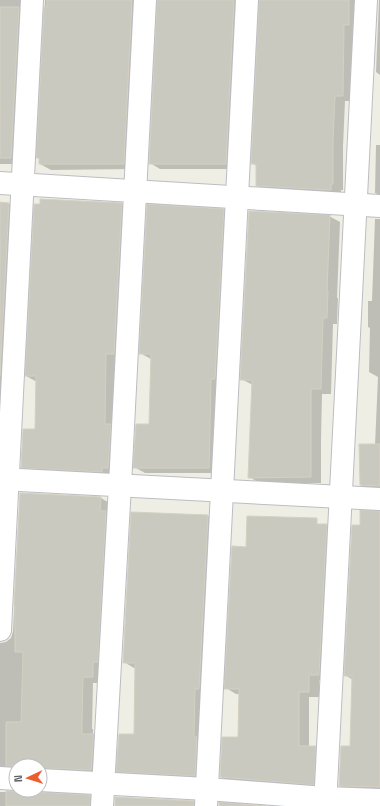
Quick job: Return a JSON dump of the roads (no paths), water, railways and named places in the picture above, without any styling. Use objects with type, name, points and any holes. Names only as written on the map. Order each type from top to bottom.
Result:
[{"type":"street","points":[[0,630],[4,479],[32,0]]},
{"type":"street","points":[[102,806],[145,0]]},
{"type":"street","points":[[207,797],[247,0]]},
{"type":"street","points":[[325,802],[366,0]]},
{"type":"street","points":[[0,183],[380,206]]},
{"type":"street","points":[[4,479],[380,499]]},
{"type":"street","points":[[48,780],[103,783],[207,797],[325,802],[380,800]]}]
